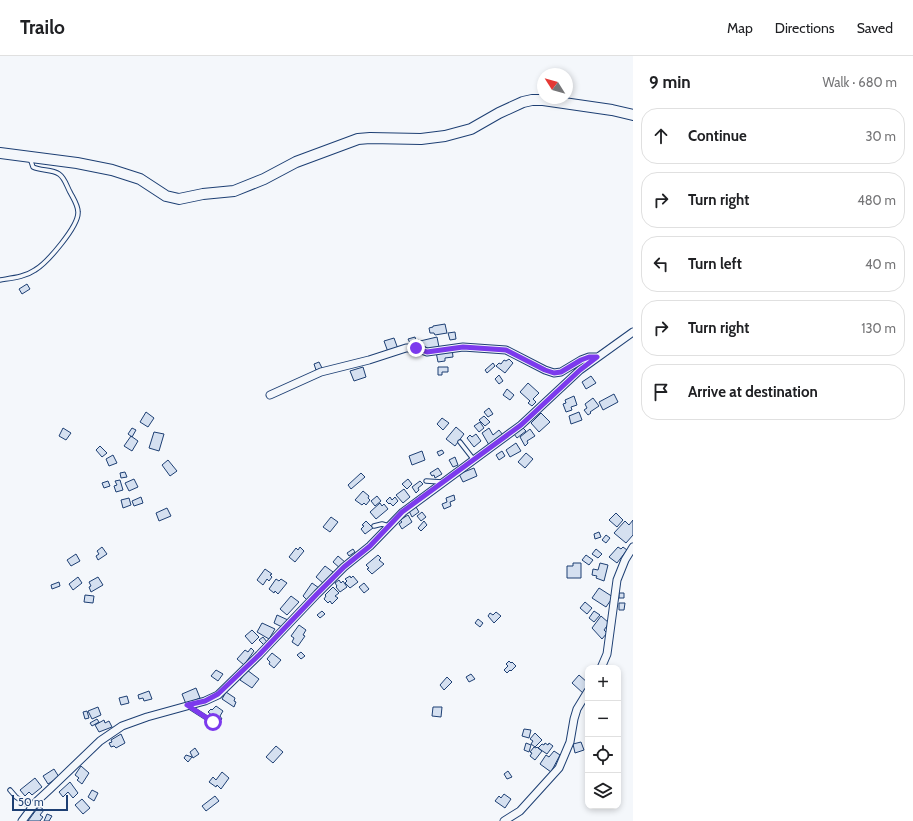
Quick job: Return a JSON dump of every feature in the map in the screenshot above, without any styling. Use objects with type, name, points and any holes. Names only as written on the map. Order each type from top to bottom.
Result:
[{"type":"street","points":[[0,153],[77,163],[124,173],[140,179],[166,196],[179,199],[203,194],[234,191],[264,179],[296,162],[358,139],[421,139],[445,136],[471,129],[499,113],[527,101],[543,100],[612,110],[633,115]]},
{"type":"street","points":[[22,821],[32,808],[100,741],[122,726],[147,717],[205,701],[218,694],[229,685],[344,567],[370,546],[402,512],[521,425],[580,370],[633,332]]},
{"type":"street","points":[[270,395],[321,372],[368,360],[406,348],[427,352],[463,347],[506,350],[554,373],[561,372],[589,357],[597,357]]},
{"type":"street","points":[[602,665],[608,654],[617,580],[625,560],[633,547]]},
{"type":"street","points":[[504,821],[520,811],[559,768],[570,742],[577,709],[585,696]]},
{"type":"lane","points":[[0,280],[23,276],[35,270],[44,263],[62,243],[78,213],[77,206],[63,178],[57,173],[33,167],[30,156]]},
{"type":"lane","points":[[460,442],[474,460]]},
{"type":"lane","points":[[426,481],[443,482]]},
{"type":"lane","points":[[374,526],[382,524],[389,526]]},
{"type":"lane","points":[[187,705],[213,722]]},
{"type":"lane","points":[[10,790],[16,797],[32,808]]},
{"type":"building","points":[[27,284],[30,289],[22,294],[19,289]]},
{"type":"building","points":[[445,324],[447,333],[435,335],[434,333],[430,333],[429,328]]},
{"type":"building","points":[[455,332],[456,339],[450,340],[448,333]]},
{"type":"building","points":[[415,337],[416,341],[419,340],[421,345],[413,347],[412,343],[410,343],[408,339]]},
{"type":"building","points":[[437,337],[439,347],[426,350],[425,346],[422,347],[420,341]]},
{"type":"building","points":[[394,338],[398,349],[388,352],[384,341]]},
{"type":"building","points":[[452,348],[453,357],[445,358],[445,361],[438,362],[436,352]]},
{"type":"building","points":[[509,359],[513,363],[505,373],[496,366],[499,363],[501,364],[504,360],[506,361]]},
{"type":"building","points":[[319,362],[322,368],[316,370],[314,364]]},
{"type":"building","points":[[493,363],[495,366],[487,373],[485,370]]},
{"type":"building","points":[[363,367],[366,377],[354,381],[350,371]]},
{"type":"building","points":[[438,367],[448,367],[448,372],[442,372],[442,375],[438,375]]},
{"type":"building","points":[[499,375],[503,381],[499,384],[495,379]]},
{"type":"building","points":[[591,376],[596,383],[586,389],[582,382]]},
{"type":"building","points":[[528,383],[539,393],[533,399],[536,402],[532,406],[528,403],[530,401],[520,392]]},
{"type":"building","points":[[507,389],[514,395],[510,400],[503,395]]},
{"type":"building","points":[[614,394],[618,402],[603,410],[599,402]]},
{"type":"building","points":[[574,396],[577,405],[571,407],[572,410],[566,412],[563,404],[566,403],[565,400]]},
{"type":"building","points":[[593,398],[599,406],[588,415],[584,410],[587,408],[585,404]]},
{"type":"building","points":[[489,408],[493,414],[488,417],[484,412]]},
{"type":"building","points":[[146,412],[154,418],[148,427],[140,422]]},
{"type":"building","points":[[579,412],[582,420],[571,424],[569,416]]},
{"type":"building","points":[[541,413],[550,422],[539,432],[531,423]]},
{"type":"building","points":[[484,416],[490,422],[485,426],[479,420]]},
{"type":"building","points":[[442,418],[449,423],[443,430],[437,424]]},
{"type":"building","points":[[480,422],[484,428],[479,432],[474,426]]},
{"type":"building","points":[[456,427],[464,434],[455,446],[446,439]]},
{"type":"building","points":[[522,427],[526,431],[517,438],[514,434]]},
{"type":"building","points":[[63,428],[71,433],[66,440],[59,436]]},
{"type":"building","points":[[132,428],[136,430],[132,437],[128,434]]},
{"type":"building","points":[[489,428],[493,435],[499,430],[503,435],[489,445],[482,433]]},
{"type":"building","points":[[530,429],[535,436],[527,441],[528,443],[525,446],[520,437]]},
{"type":"building","points":[[154,432],[164,434],[159,451],[149,448]]},
{"type":"building","points":[[476,434],[481,441],[474,447],[467,438],[470,435],[472,437]]},
{"type":"building","points":[[131,436],[138,441],[132,451],[124,446]]},
{"type":"building","points":[[516,443],[521,451],[510,457],[506,450]]},
{"type":"building","points":[[100,446],[107,453],[102,457],[96,450]]},
{"type":"building","points":[[442,450],[444,453],[439,456],[437,452]]},
{"type":"building","points":[[422,451],[425,460],[412,465],[409,456]]},
{"type":"building","points":[[502,451],[505,456],[499,460],[496,455]]},
{"type":"building","points":[[526,453],[533,459],[525,468],[518,462]]},
{"type":"building","points":[[113,455],[117,463],[109,466],[106,459]]},
{"type":"building","points":[[455,457],[458,465],[453,467],[449,460]]},
{"type":"building","points":[[168,460],[177,471],[170,476],[162,465]]},
{"type":"building","points":[[438,468],[442,474],[435,478],[434,475],[432,476],[430,473]]},
{"type":"building","points":[[474,468],[477,476],[463,482],[459,474]]},
{"type":"building","points":[[125,472],[127,477],[121,478],[120,473]]},
{"type":"building","points":[[361,473],[365,477],[351,489],[348,485]]},
{"type":"building","points":[[134,479],[138,487],[129,491],[125,483]]},
{"type":"building","points":[[408,479],[412,484],[407,489],[402,484]]},
{"type":"building","points":[[120,480],[123,490],[116,492],[114,486],[117,485],[115,481]]},
{"type":"building","points":[[108,481],[110,486],[104,488],[102,483]]},
{"type":"building","points":[[420,481],[423,484],[418,488],[419,490],[416,493],[412,487]]},
{"type":"building","points":[[404,489],[410,497],[403,503],[396,495]]},
{"type":"building","points":[[363,491],[369,496],[368,498],[370,500],[366,505],[364,503],[362,505],[355,500]]},
{"type":"building","points":[[454,495],[455,500],[450,502],[451,506],[444,509],[442,504],[447,502],[446,498]]},
{"type":"building","points":[[377,496],[381,501],[375,506],[371,501]]},
{"type":"building","points":[[141,497],[143,503],[134,506],[132,501]]},
{"type":"building","points":[[390,497],[392,500],[395,497],[398,501],[393,506],[386,501]]},
{"type":"building","points":[[129,498],[131,505],[123,508],[121,500]]},
{"type":"building","points":[[380,503],[382,506],[384,504],[388,509],[376,519],[370,512]]},
{"type":"building","points":[[416,507],[419,512],[412,517],[409,511]]},
{"type":"building","points":[[167,508],[171,516],[159,521],[156,513]]},
{"type":"building","points":[[422,512],[426,517],[421,521],[417,516]]},
{"type":"building","points":[[616,513],[623,520],[617,527],[609,520]]},
{"type":"building","points":[[408,515],[412,522],[402,529],[399,524],[402,522],[400,520]]},
{"type":"building","points":[[331,517],[338,522],[330,532],[323,527]]},
{"type":"building","points":[[633,520],[633,535],[626,543],[614,533],[625,521],[629,525]]},
{"type":"building","points":[[366,521],[373,528],[365,534],[361,529],[364,526],[362,525]]},
{"type":"building","points":[[424,521],[427,525],[421,531],[418,528]]},
{"type":"building","points":[[599,532],[601,537],[595,539],[594,534]]},
{"type":"building","points":[[606,535],[610,538],[606,543],[602,540]]},
{"type":"building","points":[[102,547],[107,554],[98,560],[96,556],[99,554],[97,551]]},
{"type":"building","points":[[300,547],[304,551],[295,562],[289,557],[296,548],[298,550]]},
{"type":"building","points":[[618,547],[621,549],[623,547],[627,550],[617,563],[609,557]]},
{"type":"building","points":[[353,549],[355,552],[349,556],[347,553]]},
{"type":"building","points":[[596,549],[602,554],[598,558],[592,554]]},
{"type":"building","points":[[76,554],[80,561],[71,566],[67,560]]},
{"type":"building","points":[[378,555],[381,558],[379,560],[384,564],[372,574],[367,569],[369,568],[366,565]]},
{"type":"building","points":[[586,555],[593,560],[589,565],[582,560]]},
{"type":"building","points":[[338,556],[346,563],[341,569],[333,562]]},
{"type":"building","points":[[573,563],[581,563],[581,578],[567,578],[567,566],[573,566]]},
{"type":"building","points":[[600,563],[608,565],[604,581],[596,578],[597,576],[592,575],[593,569],[598,570]]},
{"type":"building","points":[[325,566],[333,572],[324,584],[316,577]]},
{"type":"building","points":[[265,569],[272,574],[270,575],[272,577],[269,581],[267,579],[263,585],[257,580]]},
{"type":"building","points":[[350,576],[351,578],[353,576],[358,582],[350,588],[345,583],[347,581],[345,579]]},
{"type":"building","points":[[78,577],[82,583],[73,590],[69,584]]},
{"type":"building","points":[[98,577],[103,585],[91,592],[89,582]]},
{"type":"building","points":[[276,579],[279,581],[281,579],[287,583],[278,594],[269,589]]},
{"type":"building","points":[[339,580],[341,583],[343,581],[347,587],[340,592],[335,583]]},
{"type":"building","points":[[59,582],[60,586],[52,589],[51,585]]},
{"type":"building","points":[[312,583],[319,588],[307,600],[303,596]]},
{"type":"building","points":[[364,583],[369,589],[364,593],[359,587]]},
{"type":"building","points":[[333,587],[339,593],[335,596],[338,598],[332,604],[330,601],[328,603],[324,599],[326,596],[325,595]]},
{"type":"building","points":[[599,588],[613,597],[606,607],[592,598]]},
{"type":"building","points":[[619,593],[624,593],[624,598],[619,598]]},
{"type":"building","points":[[85,595],[94,596],[93,603],[84,602]]},
{"type":"building","points":[[291,596],[299,602],[287,615],[280,609]]},
{"type":"building","points":[[585,602],[592,608],[587,614],[580,608]]},
{"type":"building","points":[[619,603],[625,603],[624,610],[619,610]]},
{"type":"building","points":[[322,611],[325,614],[320,618],[317,615]]},
{"type":"building","points":[[594,611],[600,615],[594,622],[589,618]]},
{"type":"building","points":[[496,612],[501,616],[494,623],[488,616],[490,613],[493,615]]},
{"type":"building","points":[[277,615],[288,620],[284,628],[274,623]]},
{"type":"building","points":[[601,616],[609,623],[604,630],[607,633],[602,639],[592,628]]},
{"type":"building","points":[[478,619],[483,623],[480,627],[475,623]]},
{"type":"building","points":[[262,623],[275,629],[269,639],[257,632]]},
{"type":"building","points":[[299,625],[306,630],[303,635],[305,636],[298,646],[292,642],[294,638],[291,636]]},
{"type":"building","points":[[252,630],[259,637],[252,644],[245,636]]},
{"type":"building","points":[[263,637],[267,642],[264,645],[259,640]]},
{"type":"building","points":[[251,648],[254,651],[244,665],[237,659],[245,650],[248,652]]},
{"type":"building","points":[[301,652],[305,656],[301,659],[297,655]]},
{"type":"building","points":[[272,653],[281,660],[274,668],[269,664],[270,662],[267,659]]},
{"type":"building","points":[[509,661],[516,666],[507,673],[504,670],[508,666],[506,664]]},
{"type":"building","points":[[216,670],[223,674],[218,681],[211,676]]},
{"type":"building","points":[[247,670],[259,679],[252,688],[240,680]]},
{"type":"building","points":[[471,674],[475,679],[469,682],[466,677]]},
{"type":"building","points":[[579,675],[585,680],[584,694],[572,683]]},
{"type":"building","points":[[447,677],[452,682],[444,690],[440,685]]},
{"type":"building","points":[[196,688],[200,698],[186,704],[182,694]]},
{"type":"building","points":[[149,691],[152,699],[144,701],[143,698],[139,699],[138,695]]},
{"type":"building","points":[[226,692],[235,698],[234,701],[236,702],[234,707],[222,699]]},
{"type":"building","points":[[127,696],[129,703],[121,705],[119,698]]},
{"type":"building","points":[[216,706],[223,711],[220,716],[222,719],[220,721],[218,719],[216,722],[214,719],[215,718],[208,712]]},
{"type":"building","points":[[98,707],[101,715],[92,719],[88,711]]},
{"type":"building","points":[[433,707],[442,707],[441,717],[432,716]]},
{"type":"building","points":[[87,711],[89,718],[85,719],[83,712]]},
{"type":"building","points":[[97,719],[99,722],[92,726],[90,723]]},
{"type":"building","points":[[104,720],[105,723],[109,721],[112,727],[99,732],[95,725]]},
{"type":"building","points":[[524,729],[531,730],[529,738],[522,736]]},
{"type":"building","points":[[535,733],[542,740],[535,747],[531,744],[533,741],[530,739]]},
{"type":"building","points":[[121,734],[125,743],[116,748],[114,746],[111,747],[109,743],[112,742],[111,740]]},
{"type":"building","points":[[581,742],[584,750],[575,753],[573,744]]},
{"type":"building","points":[[526,743],[531,745],[529,752],[524,750]]},
{"type":"building","points":[[545,743],[548,745],[549,743],[553,746],[547,754],[538,748]]},
{"type":"building","points":[[276,746],[283,752],[273,763],[266,757]]},
{"type":"building","points":[[534,747],[537,747],[542,751],[535,760],[530,756],[532,753],[530,752]]},
{"type":"building","points":[[195,748],[199,754],[193,758],[190,752]]},
{"type":"building","points":[[554,751],[560,755],[551,772],[540,764],[546,755],[549,757]]},
{"type":"building","points":[[186,755],[192,757],[188,762],[184,758]]},
{"type":"building","points":[[81,766],[89,773],[82,784],[77,780],[79,778],[75,775]]},
{"type":"building","points":[[54,769],[59,777],[48,784],[43,776]]},
{"type":"building","points":[[508,771],[512,777],[507,779],[504,774]]},
{"type":"building","points":[[222,772],[229,778],[221,789],[217,785],[216,787],[209,782],[213,777],[216,780]]},
{"type":"building","points":[[35,778],[42,787],[32,795],[29,792],[25,796],[20,790]]},
{"type":"building","points":[[70,782],[78,793],[73,798],[68,792],[63,797],[59,792]]},
{"type":"building","points":[[92,790],[98,793],[94,801],[88,797]]},
{"type":"building","points":[[504,794],[511,799],[505,808],[495,801],[499,796],[501,798]]},
{"type":"building","points":[[215,796],[219,801],[206,811],[202,806]]},
{"type":"building","points":[[82,799],[90,808],[83,814],[75,805]]},
{"type":"building","points":[[39,806],[44,810],[40,815],[43,817],[40,821],[28,821]]},
{"type":"building","points":[[47,814],[52,816],[49,821],[44,821]]},
{"type":"route","points":[[213,722],[187,705],[205,701],[218,694],[229,685],[317,594],[344,567],[370,546],[402,512],[521,425],[580,370],[597,357],[589,357],[561,372],[554,373],[506,350],[454,347],[427,352],[416,348]]}]
